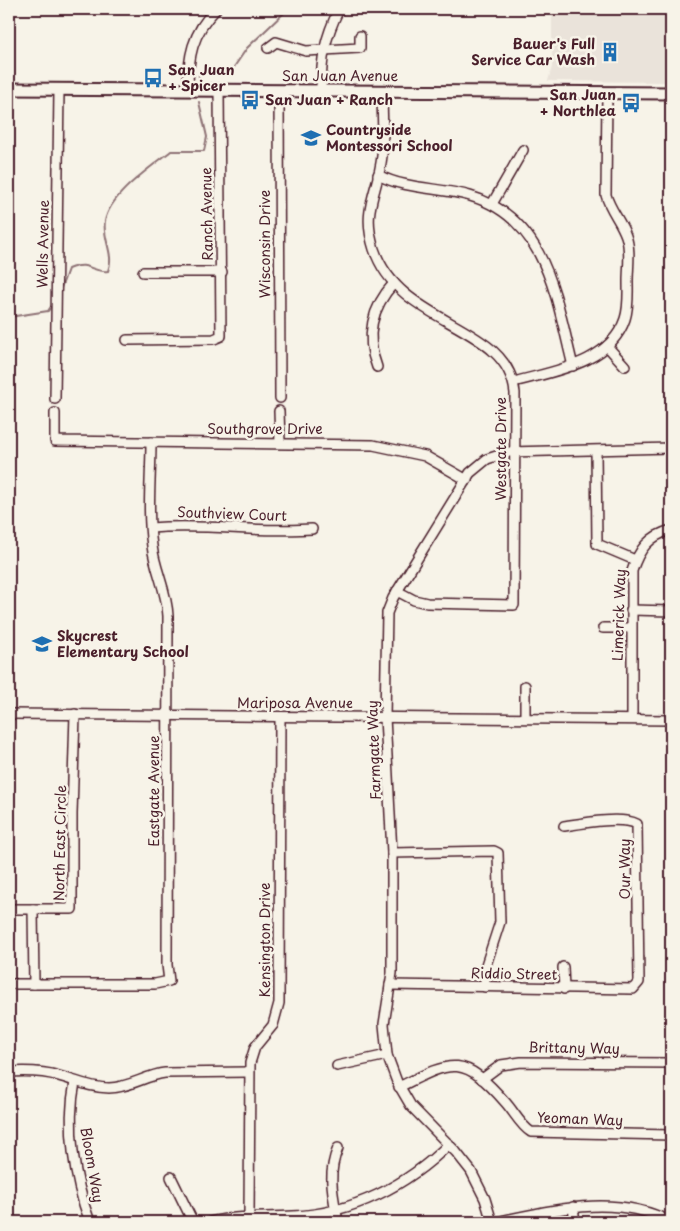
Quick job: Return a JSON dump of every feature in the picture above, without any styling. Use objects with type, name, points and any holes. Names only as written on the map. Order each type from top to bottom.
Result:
[{"type":"main road","name":"San Juan Avenue","points":[[9,89],[671,93]]},
{"type":"street","points":[[188,90],[191,46],[200,26],[216,9]]},
{"type":"street","points":[[320,91],[323,51],[328,30],[339,9]]},
{"type":"street","points":[[268,48],[276,42],[300,50],[323,51],[360,48],[360,36]]},
{"type":"street","name":"Wells Avenue","points":[[55,399],[59,90]]},
{"type":"street","name":"Ranch Avenue","points":[[127,340],[214,339],[221,336],[220,91]]},
{"type":"street","name":"Wisconsin Drive","points":[[279,91],[280,398]]},
{"type":"street","name":"Westgate Drive","points":[[382,92],[382,154],[370,200],[370,228],[378,260],[394,283],[416,303],[493,349],[505,362],[514,382],[514,604],[427,603],[414,600],[397,592]]},
{"type":"street","points":[[514,382],[573,366],[596,354],[607,346],[626,318],[628,304],[627,237],[609,206],[606,195],[607,93]]},
{"type":"street","points":[[492,204],[523,150]]},
{"type":"street","points":[[378,175],[404,185],[446,190],[492,204],[522,228],[542,256],[551,277],[573,366]]},
{"type":"street","points":[[143,272],[222,272]]},
{"type":"street","points":[[377,367],[371,345],[373,319],[381,300],[394,283]]},
{"type":"street","points":[[607,346],[625,366]]},
{"type":"street","points":[[280,411],[280,443]]},
{"type":"street","name":"Southgrove Drive","points":[[55,413],[55,440],[364,444],[396,448],[433,460],[466,480]]},
{"type":"street","name":"Eastgate Avenue","points":[[9,984],[155,984],[170,981],[167,965],[167,602],[153,553],[150,528],[151,442]]},
{"type":"street","name":"Farmgate Way","points":[[494,1222],[475,1178],[449,1144],[420,1117],[399,1086],[387,1054],[384,1018],[390,986],[392,853],[385,717],[386,619],[397,592],[466,480],[478,464],[487,458],[514,452],[671,448]]},
{"type":"street","points":[[596,451],[598,544],[635,560]]},
{"type":"street","name":"Southview Court","points":[[150,528],[188,525],[256,531],[312,528]]},
{"type":"street","name":"Limerick Way","points":[[632,719],[632,571],[641,549],[650,540],[671,530]]},
{"type":"street","points":[[631,610],[671,611]]},
{"type":"street","points":[[604,628],[631,628]]},
{"type":"street","points":[[525,718],[526,686]]},
{"type":"street","name":"Mariposa Avenue","points":[[9,714],[671,720]]},
{"type":"street","name":"North East Circle","points":[[9,909],[72,909],[75,714]]},
{"type":"street","name":"Kensington Drive","points":[[249,1216],[249,1072],[252,1054],[272,1026],[279,1003],[280,717]]},
{"type":"street","name":"Our Way","points":[[564,826],[604,822],[633,822],[637,824],[639,982],[636,987]]},
{"type":"street","points":[[392,853],[494,851],[498,853],[500,922],[485,968],[485,987]]},
{"type":"street","points":[[34,909],[34,984]]},
{"type":"street","points":[[563,967],[564,989]]},
{"type":"street","name":"Riddio Street","points":[[390,986],[564,989],[633,989],[636,987]]},
{"type":"street","points":[[337,1066],[387,1054]]},
{"type":"street","name":"Brittany Way","points":[[482,1079],[500,1065],[521,1062],[671,1063]]},
{"type":"street","name":"Yeoman Way","points":[[399,1086],[442,1067],[466,1068],[482,1079],[531,1132],[671,1135]]},
{"type":"street","points":[[9,1072],[47,1073],[75,1082],[109,1088],[126,1086],[154,1074],[249,1072]]},
{"type":"street","name":"Bloom Way","points":[[75,1082],[71,1106],[72,1137],[77,1171],[90,1222]]},
{"type":"street","points":[[210,1222],[249,1216],[292,1216],[335,1211],[365,1201],[397,1184],[426,1166],[449,1144]]},
{"type":"street","points":[[338,1148],[331,1170],[331,1193],[338,1222]]},
{"type":"street","points":[[171,1178],[193,1222]]},
{"type":"street","points":[[494,1222],[573,1207],[594,1205],[631,1209],[671,1222]]},
{"type":"street","points":[[573,1207],[575,1222]]},
{"type":"shaded area","points":[[552,9],[671,9],[671,82],[548,81],[552,67]]},
{"type":"waterway","points":[[199,79],[199,74],[207,70],[232,70],[247,48],[288,9]]},
{"type":"waterway","points":[[60,291],[68,269],[86,266],[108,271],[110,259],[105,234],[105,221],[114,201],[132,182],[171,151],[204,151],[207,137],[199,102]]},
{"type":"waterway","points":[[9,317],[48,311],[52,305]]},
{"type":"place","name":"Bauer's Full Service Car Wash","points":[[610,52]]},
{"type":"place","name":"San Juan + Spicer","points":[[153,78]]},
{"type":"place","name":"San Juan + Ranch","points":[[250,100]]},
{"type":"place","name":"San Juan + Northlea","points":[[631,103]]},
{"type":"place","name":"Countryside Montessori School","points":[[311,138]]},
{"type":"place","name":"Skycrest Elementary School","points":[[42,644]]}]
